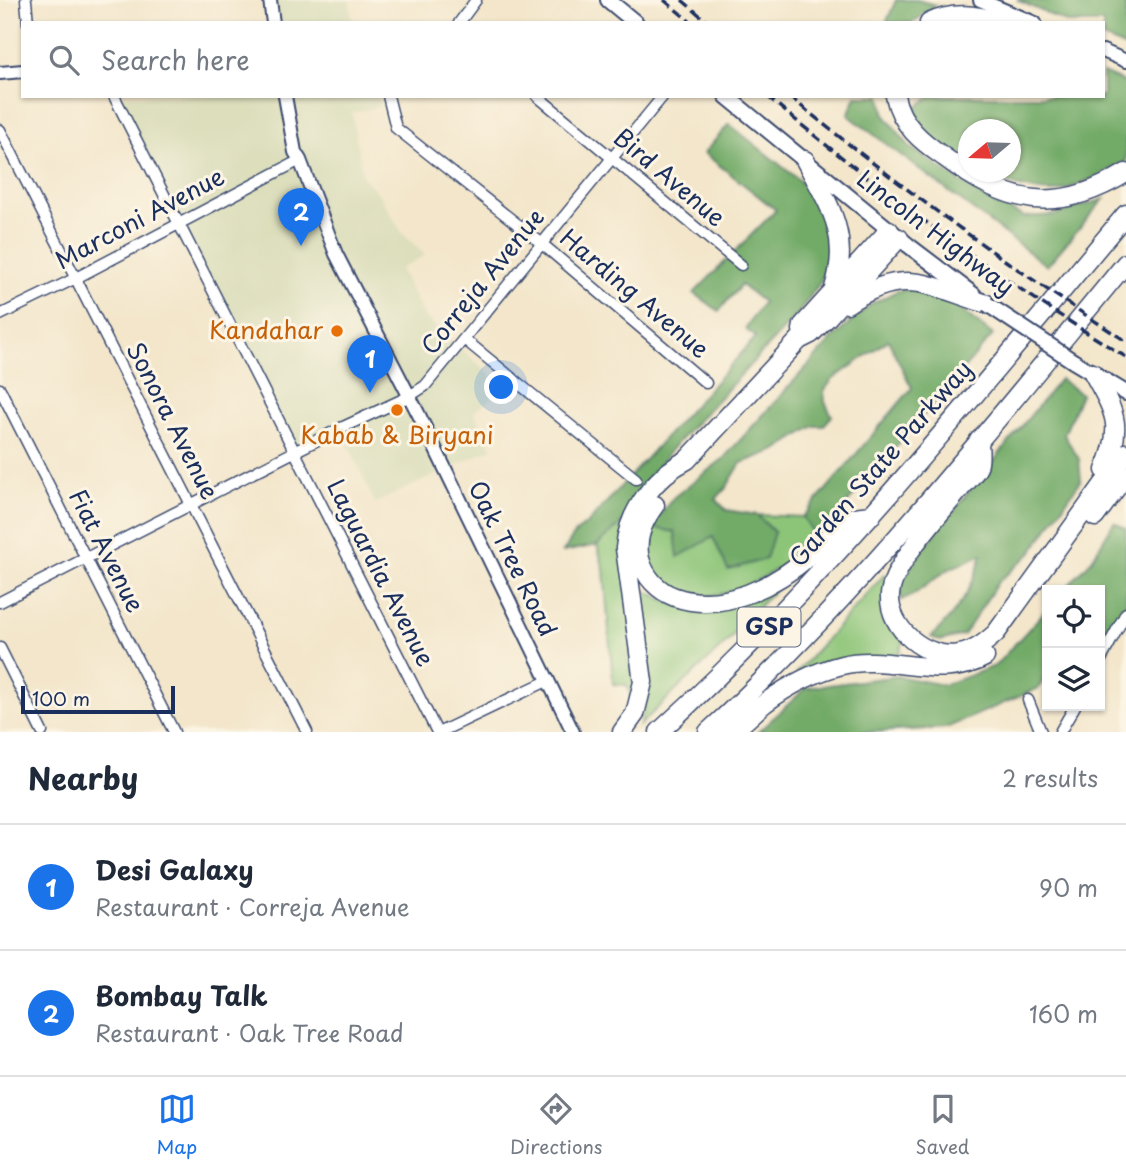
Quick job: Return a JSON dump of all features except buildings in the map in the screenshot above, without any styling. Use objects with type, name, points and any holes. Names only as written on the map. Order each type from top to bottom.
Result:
[{"type":"highway","points":[[934,21],[946,16],[964,14],[1001,21]]},
{"type":"highway","points":[[896,98],[902,117],[923,142],[964,172],[1002,192],[1026,198],[1060,199],[1093,190],[1126,173]]},
{"type":"highway","points":[[805,160],[839,230],[841,265],[832,294]]},
{"type":"highway","name":"Garden State Parkway","points":[[659,732],[776,620],[872,515],[1126,214]]},
{"type":"highway","points":[[799,340],[803,325],[894,234]]},
{"type":"highway","points":[[622,732],[635,715],[643,682],[626,556],[627,530],[633,515],[647,495],[675,466],[687,460],[799,340],[811,334],[827,318],[894,234]]},
{"type":"highway","points":[[709,731],[831,610],[979,440],[1126,263]]},
{"type":"highway","points":[[827,318],[866,292],[897,282],[924,284],[987,304]]},
{"type":"highway","points":[[1092,501],[1111,456],[1117,430],[1113,410],[1093,373]]},
{"type":"highway","points":[[979,440],[978,466],[905,559],[892,584],[890,600],[894,618],[910,638],[941,654],[958,654],[975,649],[988,640],[1126,453]]},
{"type":"highway","points":[[687,460],[683,473],[646,517],[638,545],[648,577],[664,591],[683,599],[715,602],[756,590],[810,556],[848,519],[872,515]]},
{"type":"highway","points":[[709,731],[733,730],[788,688],[819,672],[839,666],[876,662],[948,668],[970,664],[983,658],[1013,629],[1119,490],[1126,475]]},
{"type":"main road","points":[[608,0],[634,21]]},
{"type":"main road","name":"Lincoln Highway","points":[[728,98],[894,234],[987,304],[1126,393]]},
{"type":"street","points":[[26,0],[28,21]]},
{"type":"street","points":[[270,0],[273,21]]},
{"type":"street","points":[[460,21],[476,0]]},
{"type":"street","points":[[980,0],[1030,21]]},
{"type":"street","points":[[1105,52],[1126,61]]},
{"type":"street","points":[[0,73],[21,71]]},
{"type":"street","name":"Laguardia Avenue","points":[[115,98],[438,732]]},
{"type":"street","name":"Oak Tree Road","points":[[285,98],[295,152],[336,254],[419,415],[573,732]]},
{"type":"street","name":"Harding Avenue","points":[[388,98],[390,114],[396,128],[541,243],[706,383]]},
{"type":"street","name":"Bird Avenue","points":[[539,98],[741,265]]},
{"type":"street","name":"Correja Avenue","points":[[0,601],[408,397],[425,386],[661,98]]},
{"type":"street","name":"Sonora Avenue","points":[[0,130],[307,732]]},
{"type":"street","name":"Marconi Avenue","points":[[0,315],[300,160]]},
{"type":"street","points":[[464,339],[635,480]]},
{"type":"street","name":"Fiat Avenue","points":[[0,388],[174,732]]},
{"type":"street","points":[[1105,652],[1126,613]]},
{"type":"street","points":[[0,648],[42,732]]},
{"type":"street","points":[[438,732],[549,680]]},
{"type":"street","points":[[1028,700],[1041,732]]},
{"type":"street","points":[[1060,732],[1072,711]]},
{"type":"shaded area","points":[[270,0],[349,0],[353,21],[273,21]]},
{"type":"shaded area","points":[[115,98],[378,98],[380,106],[352,113],[363,177],[378,193],[402,233],[425,255],[400,269],[425,317],[506,388],[474,411],[493,448],[375,503],[341,429],[295,452]]},
{"type":"green space","points":[[896,0],[917,0],[936,5],[915,21],[887,21]]},
{"type":"green space","points":[[1017,0],[1126,0],[1126,48],[1105,39],[1105,21],[1064,21]]},
{"type":"green space","points":[[1105,74],[1126,83],[1126,161],[1068,189],[1051,192],[1024,188],[1005,182],[1021,182],[1021,119],[958,119],[958,158],[942,149],[914,118],[916,107],[929,98],[1105,98]]},
{"type":"green space","points":[[855,98],[881,98],[885,116],[910,147],[958,182],[1024,217],[1055,215],[1104,199],[1047,266],[848,115]]},
{"type":"green space","points":[[729,124],[799,180],[826,208],[832,249],[821,281],[797,315],[678,442],[648,478],[623,522],[597,545],[563,552],[575,533],[588,523],[756,337],[745,329],[763,302],[741,285],[719,311],[694,293],[776,210],[704,153]]},
{"type":"green space","points":[[932,287],[993,335],[817,538],[803,517],[912,388],[888,340],[832,380],[824,391],[825,402],[832,416],[823,426],[814,426],[776,450],[741,463],[716,499],[726,510],[757,515],[774,532],[766,559],[728,570],[713,537],[678,557],[675,532],[650,527],[674,497],[723,459],[833,338],[871,304],[897,291]]},
{"type":"green space","points":[[1060,379],[1081,394],[1064,435],[1079,459],[1081,480],[1031,553],[998,582],[964,635],[940,641],[931,637],[963,600],[974,579],[982,554],[947,570],[913,595],[901,600],[901,580],[933,536]]},
{"type":"green space","points":[[757,515],[803,517],[817,538],[765,576],[723,593],[702,596],[682,592],[663,581],[651,563],[648,549],[650,527],[675,532],[679,556],[714,536],[774,532]]},
{"type":"green space","points":[[623,522],[635,671],[632,701],[627,685],[613,684],[604,569],[597,545]]},
{"type":"green space","points":[[1114,522],[1126,528],[1126,619],[1105,654],[1105,585],[1069,585],[1091,561]]},
{"type":"green space","points":[[885,574],[904,641],[897,658],[800,674],[797,672]]},
{"type":"green space","points":[[776,588],[729,640],[640,725],[650,689],[645,591],[669,602]]},
{"type":"green space","points":[[1042,614],[1042,682],[1039,688],[946,728],[869,732],[758,732],[806,688],[897,676],[944,685],[995,666]]},
{"type":"railway","points":[[664,0],[690,21]]},
{"type":"railway","points":[[682,0],[707,21]]},
{"type":"railway","points":[[769,98],[941,233],[1032,297],[1126,357]]},
{"type":"railway","points":[[791,98],[954,224],[1126,341]]},
{"type":"place","name":"Bombay Talk","points":[[301,246]]},
{"type":"place","name":"Kandahar","points":[[337,331]]},
{"type":"place","name":"Desi Galaxy","points":[[370,393]]},
{"type":"place","name":"Kabab & Biryani","points":[[397,410]]}]
